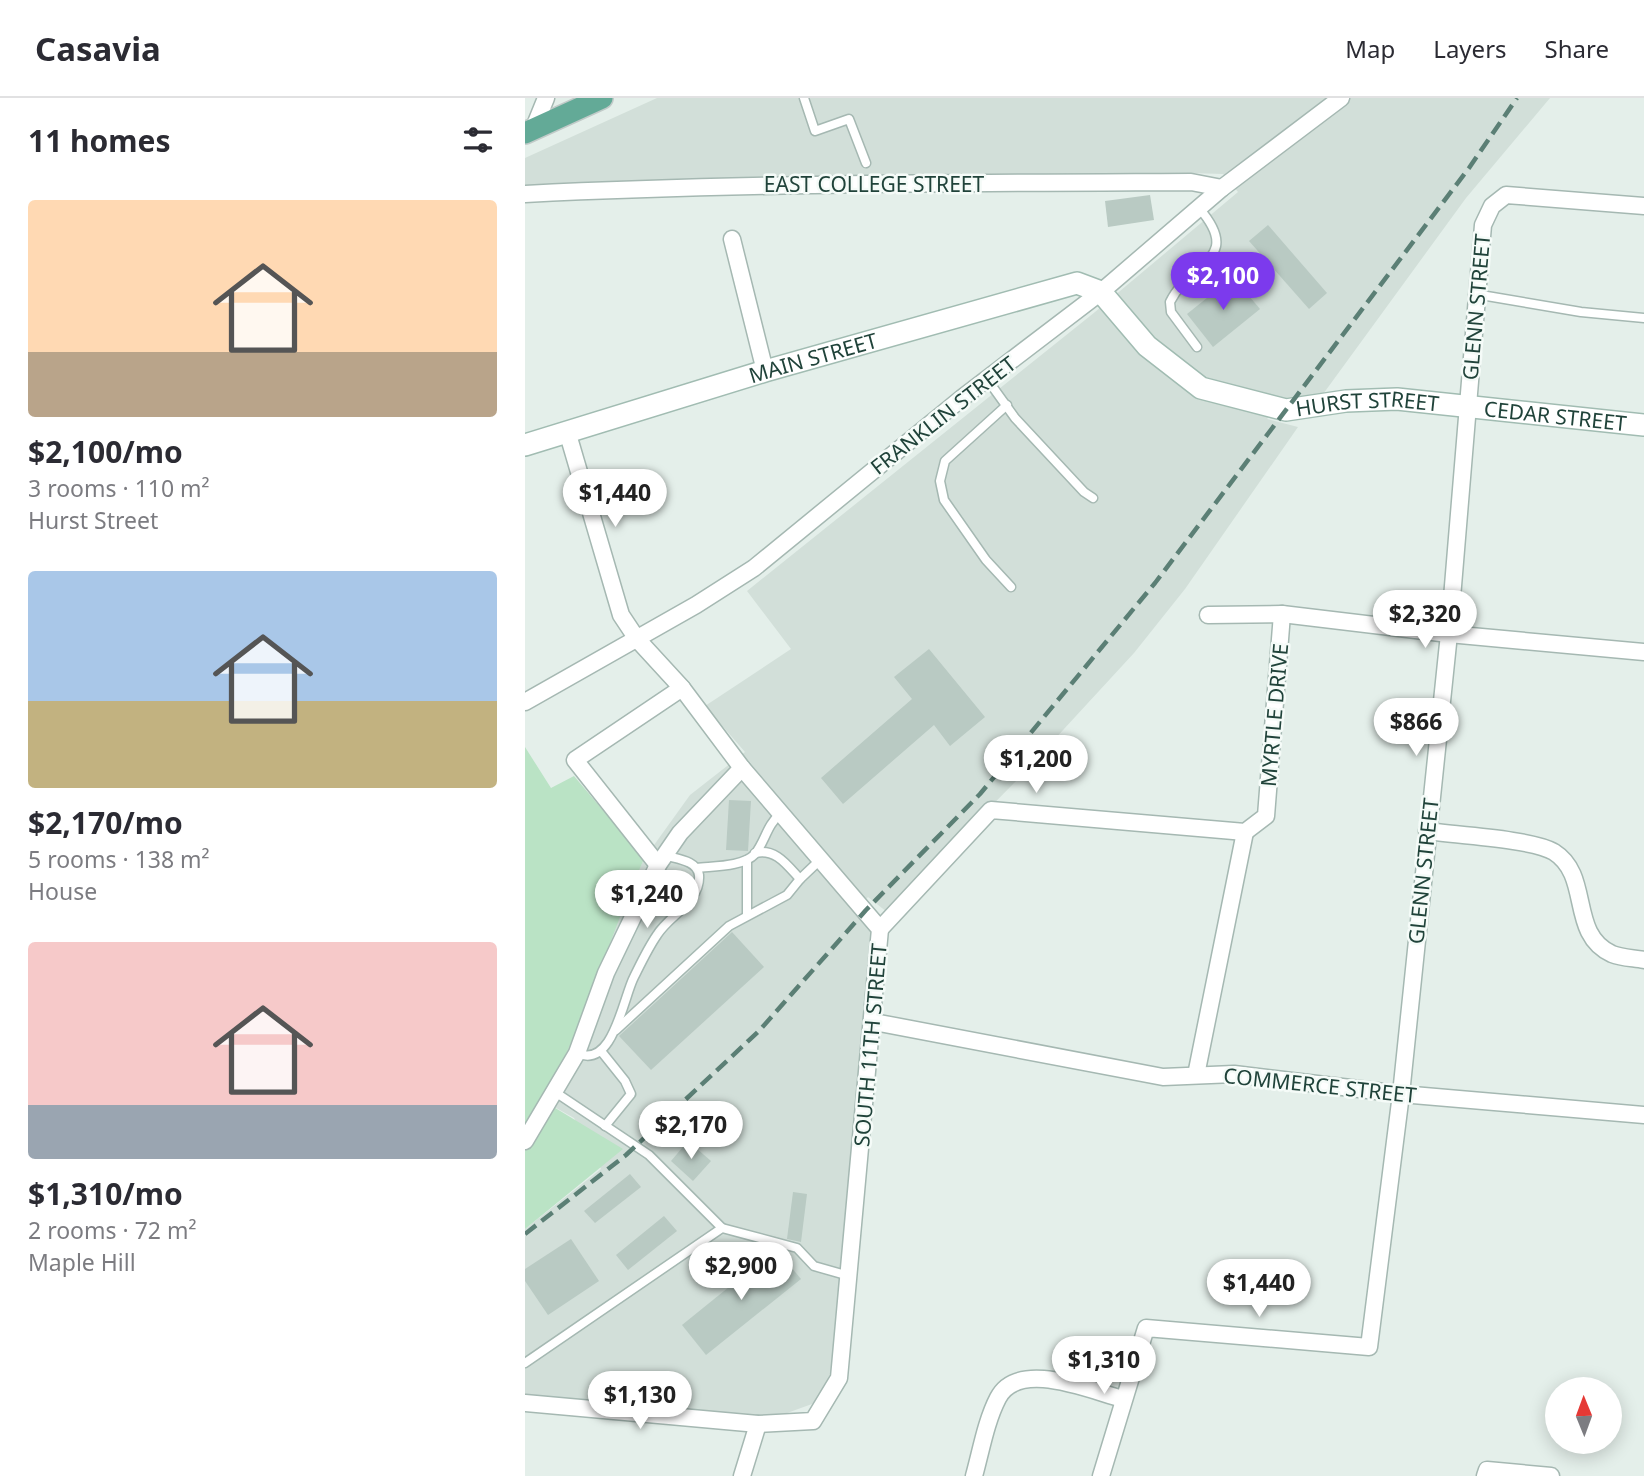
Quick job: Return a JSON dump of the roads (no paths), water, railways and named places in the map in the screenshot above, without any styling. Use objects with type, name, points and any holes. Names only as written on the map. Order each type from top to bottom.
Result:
[{"type":"main road","points":[[529,132],[602,98]]},
{"type":"street","points":[[529,132],[546,98]]},
{"type":"street","name":"FRANKLIN STREET","points":[[525,702],[754,568],[988,379],[1101,292],[1223,188],[1341,98]]},
{"type":"street","name":"EAST COLLEGE STREET","points":[[525,194],[704,185],[1191,182],[1223,188]]},
{"type":"street","name":"GLENN STREET","points":[[1123,1399],[1146,1328],[1369,1347],[1401,1094],[1449,634],[1475,293],[1483,225],[1492,206],[1506,195],[1644,206]]},
{"type":"street","points":[[732,239],[765,371]]},
{"type":"street","name":"MAIN STREET","points":[[525,445],[765,371],[1057,287],[1077,283],[1101,292]]},
{"type":"street","name":"HURST STREET","points":[[1101,292],[1147,346],[1201,388],[1286,410],[1346,401],[1397,399],[1467,406]]},
{"type":"street","name":"CEDAR STREET","points":[[1467,406],[1644,425]]},
{"type":"street","name":"SOUTH 11TH STREET","points":[[567,431],[621,615],[636,639],[682,688],[742,768],[880,929],[874,1022],[839,1378],[813,1421],[758,1424]]},
{"type":"street","points":[[1208,615],[1282,614],[1449,634],[1644,652]]},
{"type":"street","name":"MYRTLE DRIVE","points":[[1245,832],[1266,816],[1282,614]]},
{"type":"street","points":[[661,860],[575,760],[682,688]]},
{"type":"street","points":[[525,1141],[577,1053],[606,973],[661,860],[680,832],[742,768]]},
{"type":"street","points":[[880,929],[991,810],[1245,832],[1196,1075]]},
{"type":"street","points":[[1427,831],[1552,851],[1569,864],[1576,880],[1585,929],[1597,943],[1613,954],[1644,960]]},
{"type":"street","name":"COMMERCE STREET","points":[[874,1022],[1163,1077],[1234,1074],[1401,1094],[1644,1115]]},
{"type":"street","points":[[974,1476],[998,1397],[1010,1382],[1024,1377],[1041,1378],[1123,1399],[1101,1476]]},
{"type":"street","points":[[525,1403],[758,1424],[742,1476]]},
{"type":"street","points":[[1485,1476],[1487,1470],[1551,1476]]},
{"type":"lane","points":[[804,98],[815,131],[849,119],[866,163]]},
{"type":"lane","points":[[1197,347],[1171,312],[1170,302],[1215,253],[1218,237],[1215,226],[1199,208]]},
{"type":"lane","points":[[1475,293],[1581,312],[1644,318]]},
{"type":"lane","points":[[988,379],[1034,439],[1093,498]]},
{"type":"lane","points":[[1007,405],[944,461],[940,481],[944,500],[986,560],[1011,587]]},
{"type":"lane","points":[[697,868],[747,860],[755,853],[769,823],[781,813]]},
{"type":"lane","points":[[755,853],[771,852],[800,879]]},
{"type":"lane","points":[[577,1053],[591,1056],[601,1051],[614,1032],[729,926],[786,895],[821,859]]},
{"type":"lane","points":[[614,1032],[632,980],[658,932],[693,897],[699,877],[693,863],[661,860]]},
{"type":"lane","points":[[747,860],[747,915]]},
{"type":"lane","points":[[601,1051],[625,1081],[631,1094],[605,1126]]},
{"type":"lane","points":[[555,1092],[649,1156],[722,1228],[797,1248],[814,1266],[849,1276]]},
{"type":"lane","points":[[525,1363],[722,1228]]},
{"type":"railway","points":[[525,1234],[626,1155],[759,1031],[866,910],[980,794],[1155,583],[1469,168],[1517,98]]}]
